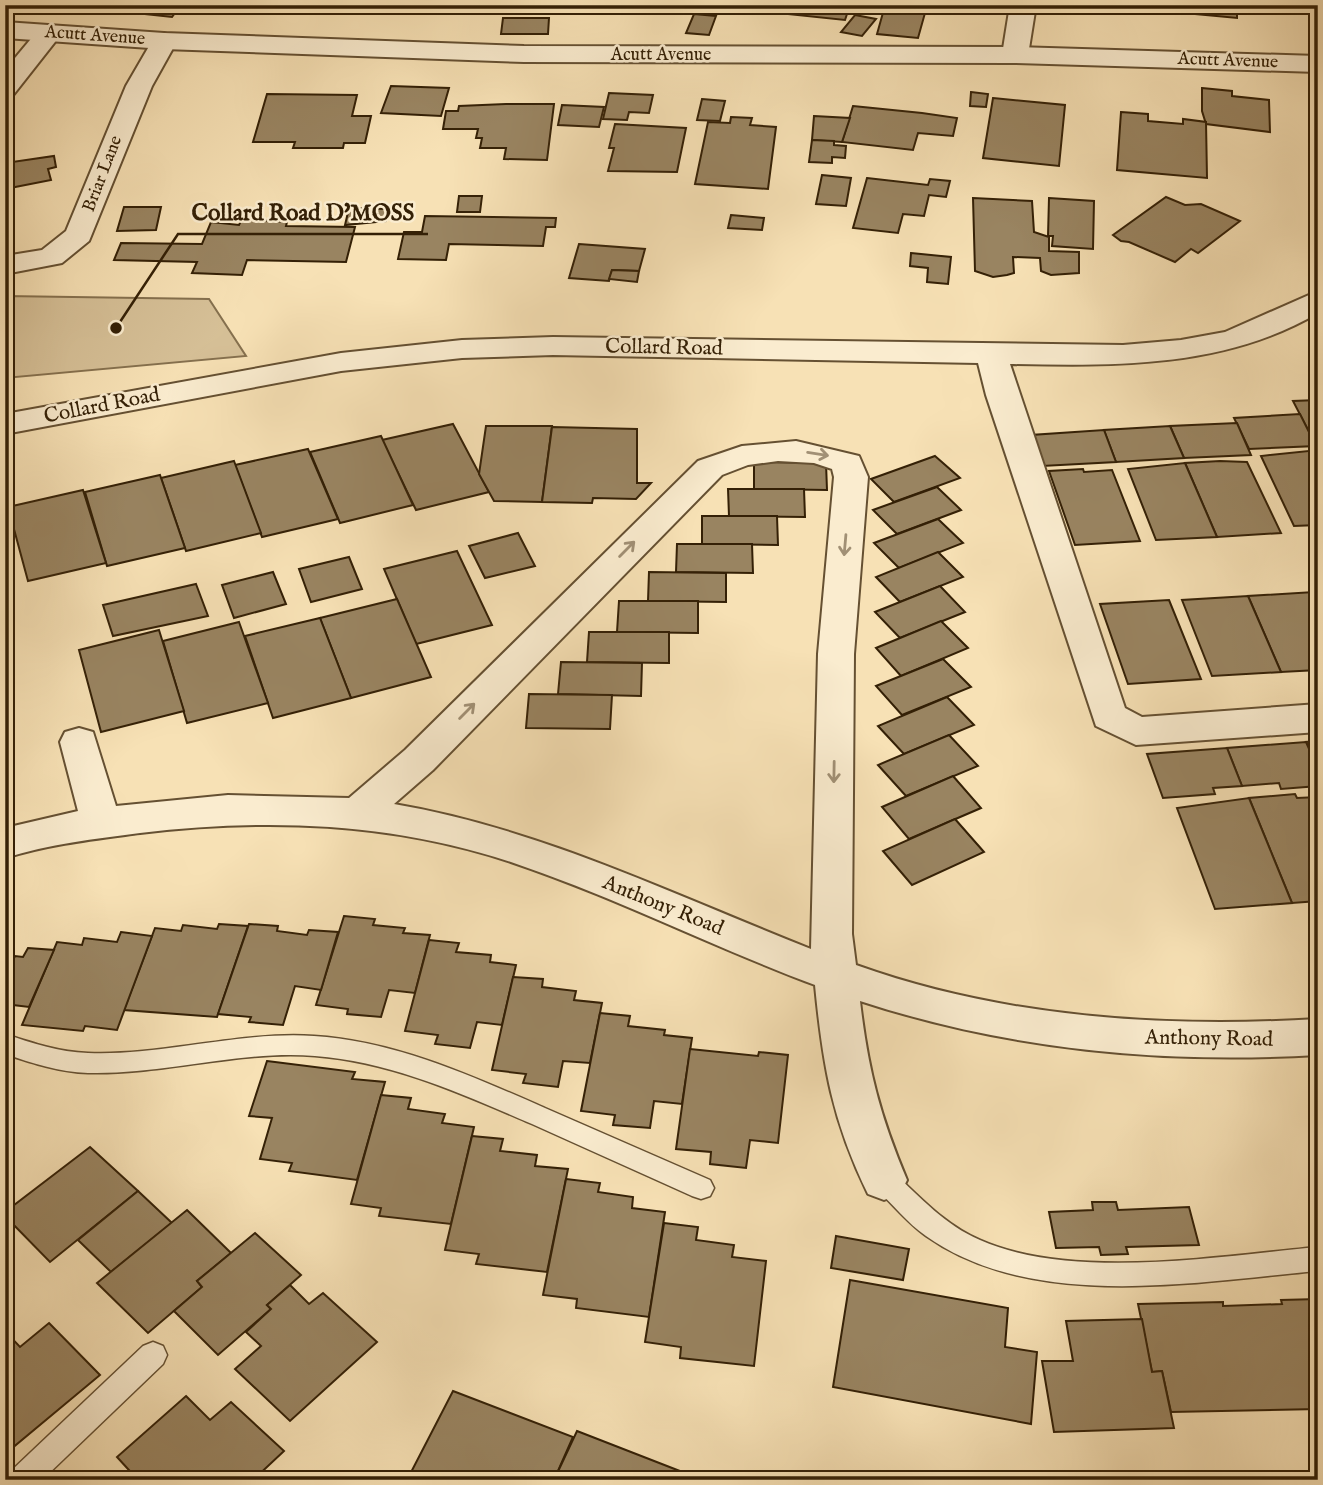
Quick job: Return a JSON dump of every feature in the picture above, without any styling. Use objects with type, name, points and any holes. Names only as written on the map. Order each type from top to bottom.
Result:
[{"type":"street","points":[[1015,55],[1023,5]]},
{"type":"street","name":"Acutt Avenue","points":[[5,30],[164,41],[524,54],[1015,55],[1318,64]]},
{"type":"street","points":[[5,88],[49,33]]},
{"type":"street","name":"Briar Lane","points":[[5,265],[51,257],[79,234],[139,86],[164,41]]},
{"type":"street","name":"Collard Road","points":[[5,424],[341,362],[462,349],[553,346],[992,354],[1104,355],[1170,352],[1225,344],[1265,330],[1318,300]]},
{"type":"street","points":[[992,354],[1002,395],[1110,716],[1136,731],[1318,718]]},
{"type":"street","points":[[360,811],[419,760],[710,468],[746,454],[815,453],[846,463],[851,477],[836,654],[833,973],[845,1064],[860,1122],[884,1180]]},
{"type":"street","points":[[79,742],[101,823]]},
{"type":"street","name":"Anthony Road","points":[[5,843],[39,832],[176,812],[281,807],[360,811],[455,830],[528,852],[833,973],[899,996],[995,1021],[1077,1032],[1195,1042],[1318,1037]]},
{"type":"lane","points":[[5,1044],[50,1060],[104,1064],[170,1060],[253,1048],[312,1046],[374,1054],[454,1079],[701,1188]]},
{"type":"lane","points":[[884,1180],[936,1228],[983,1253],[1034,1268],[1126,1274],[1318,1259]]},
{"type":"lane","points":[[22,1480],[153,1355]]},
{"type":"shaded area","points":[[5,296],[209,299],[246,356],[5,378]]},
{"type":"building","points":[[58,5],[95,5],[91,10]]},
{"type":"building","points":[[99,5],[140,5],[133,14],[95,10]]},
{"type":"building","points":[[142,5],[181,5],[172,17],[135,13]]},
{"type":"building","points":[[791,5],[850,5],[845,20],[787,14]]},
{"type":"building","points":[[1185,5],[1237,5],[1237,18],[1185,13]]},
{"type":"building","points":[[884,9],[925,13],[918,38],[877,34]]},
{"type":"building","points":[[694,14],[716,16],[709,35],[686,33]]},
{"type":"building","points":[[855,15],[876,19],[862,36],[841,32]]},
{"type":"building","points":[[503,18],[549,18],[548,34],[501,34]]},
{"type":"building","points":[[391,86],[449,88],[441,116],[381,113]]},
{"type":"building","points":[[1202,88],[1232,91],[1232,96],[1269,100],[1270,132],[1206,124],[1202,111]]},
{"type":"building","points":[[971,92],[988,94],[986,107],[970,106]]},
{"type":"building","points":[[609,93],[653,95],[649,113],[629,112],[627,120],[603,119]]},
{"type":"building","points":[[267,94],[357,95],[352,116],[371,116],[365,143],[344,143],[343,148],[293,148],[295,142],[253,142]]},
{"type":"building","points":[[993,98],[1065,105],[1059,166],[983,158]]},
{"type":"building","points":[[702,99],[725,101],[720,121],[697,120]]},
{"type":"building","points":[[554,104],[547,160],[504,159],[506,148],[480,148],[482,138],[476,138],[478,129],[443,129],[446,111],[458,111],[459,106]]},
{"type":"building","points":[[562,105],[604,107],[599,127],[558,125]]},
{"type":"building","points":[[853,106],[957,118],[953,136],[918,133],[913,150],[842,142]]},
{"type":"building","points":[[1121,112],[1148,114],[1148,121],[1183,124],[1183,119],[1206,122],[1207,178],[1117,170]]},
{"type":"building","points":[[814,116],[850,118],[842,142],[812,140]]},
{"type":"building","points":[[731,117],[752,118],[750,125],[776,127],[768,189],[695,184],[708,122],[730,123]]},
{"type":"building","points":[[615,124],[686,128],[677,172],[608,171],[614,148],[609,148]]},
{"type":"building","points":[[812,140],[834,141],[834,145],[846,146],[845,158],[832,157],[832,163],[809,162]]},
{"type":"building","points":[[54,156],[56,167],[48,169],[51,180],[5,189],[5,163]]},
{"type":"building","points":[[822,175],[851,178],[846,206],[816,204]]},
{"type":"building","points":[[867,178],[928,185],[930,179],[950,181],[946,197],[929,195],[924,216],[903,214],[898,233],[853,228]]},
{"type":"building","points":[[459,196],[482,196],[480,212],[457,212]]},
{"type":"building","points":[[1166,197],[1185,205],[1201,204],[1240,221],[1198,253],[1191,249],[1175,262],[1121,241],[1113,235]]},
{"type":"building","points":[[973,198],[1032,201],[1034,232],[1049,237],[1049,251],[1079,252],[1079,273],[1051,275],[1041,271],[1040,258],[1013,257],[1014,273],[993,277],[975,271]]},
{"type":"building","points":[[1049,198],[1094,201],[1093,249],[1052,246],[1053,236],[1048,236]]},
{"type":"building","points":[[124,207],[161,207],[156,230],[117,231]]},
{"type":"building","points":[[349,208],[389,209],[386,221],[345,225]]},
{"type":"building","points":[[731,215],[764,218],[762,230],[728,228]]},
{"type":"building","points":[[425,216],[556,218],[555,227],[546,227],[543,246],[449,244],[446,260],[398,259],[404,232],[422,232]]},
{"type":"building","points":[[242,219],[287,222],[286,226],[355,227],[346,262],[247,260],[242,275],[192,273],[197,262],[114,260],[121,243],[202,244],[211,222],[239,225]]},
{"type":"building","points":[[579,244],[645,249],[639,271],[612,270],[609,281],[569,278]]},
{"type":"building","points":[[911,253],[951,257],[948,284],[927,282],[928,268],[910,266]]},
{"type":"building","points":[[612,270],[639,271],[637,282],[609,279]]},
{"type":"building","points":[[1318,400],[1318,431],[1309,432],[1293,401]]},
{"type":"building","points":[[1300,414],[1316,446],[1249,449],[1234,418]]},
{"type":"building","points":[[1237,423],[1251,455],[1184,458],[1170,426]]},
{"type":"building","points":[[453,424],[489,492],[416,510],[382,440]]},
{"type":"building","points":[[486,426],[552,426],[542,502],[494,501],[479,474]]},
{"type":"building","points":[[1170,426],[1184,458],[1116,462],[1104,430]]},
{"type":"building","points":[[552,427],[637,429],[637,483],[651,483],[636,499],[593,498],[592,503],[542,502]]},
{"type":"building","points":[[1104,430],[1116,462],[1042,466],[1031,435]]},
{"type":"building","points":[[381,436],[413,505],[340,523],[310,452]]},
{"type":"building","points":[[308,449],[338,519],[262,537],[235,465]]},
{"type":"building","points":[[1318,450],[1318,525],[1294,526],[1261,456]]},
{"type":"building","points":[[935,456],[960,478],[894,502],[871,479]]},
{"type":"building","points":[[234,461],[261,533],[186,551],[161,478]]},
{"type":"building","points":[[754,462],[826,463],[827,490],[754,489]]},
{"type":"building","points":[[1247,462],[1281,533],[1217,537],[1185,463]]},
{"type":"building","points":[[1185,463],[1217,537],[1156,540],[1128,469]]},
{"type":"building","points":[[1083,469],[1084,472],[1112,470],[1140,541],[1075,545],[1049,471]]},
{"type":"building","points":[[160,475],[185,548],[107,566],[85,492]]},
{"type":"building","points":[[937,487],[961,510],[897,534],[873,510]]},
{"type":"building","points":[[728,489],[804,489],[805,517],[729,516]]},
{"type":"building","points":[[83,490],[106,563],[28,581],[8,507]]},
{"type":"building","points":[[702,516],[777,516],[778,545],[702,544]]},
{"type":"building","points":[[938,519],[963,543],[899,568],[874,543]]},
{"type":"building","points":[[518,533],[535,566],[485,578],[469,546]]},
{"type":"building","points":[[677,544],[752,544],[753,573],[676,572]]},
{"type":"building","points":[[457,551],[492,625],[416,644],[384,569]]},
{"type":"building","points":[[938,552],[963,577],[900,602],[876,577]]},
{"type":"building","points":[[349,557],[362,589],[311,602],[299,569]]},
{"type":"building","points":[[273,572],[286,604],[234,618],[222,585]]},
{"type":"building","points":[[649,572],[726,573],[726,602],[648,601]]},
{"type":"building","points":[[196,584],[208,616],[113,636],[103,605]]},
{"type":"building","points":[[940,586],[965,612],[900,638],[875,612]]},
{"type":"building","points":[[1314,592],[1318,600],[1318,670],[1281,672],[1248,596]]},
{"type":"building","points":[[1248,596],[1281,672],[1212,676],[1182,600]]},
{"type":"building","points":[[397,599],[431,677],[351,698],[320,618]]},
{"type":"building","points":[[1169,600],[1201,679],[1128,684],[1100,604]]},
{"type":"building","points":[[619,601],[698,601],[698,633],[617,632]]},
{"type":"building","points":[[320,618],[351,698],[273,718],[245,636]]},
{"type":"building","points":[[941,621],[968,648],[901,676],[876,648]]},
{"type":"building","points":[[239,622],[268,703],[187,723],[163,641]]},
{"type":"building","points":[[159,630],[184,711],[101,732],[79,650]]},
{"type":"building","points":[[589,632],[669,632],[669,663],[587,662]]},
{"type":"building","points":[[943,659],[971,687],[902,715],[876,686]]},
{"type":"building","points":[[561,662],[642,663],[641,696],[558,694]]},
{"type":"building","points":[[529,694],[612,695],[610,729],[526,728]]},
{"type":"building","points":[[947,697],[974,725],[904,754],[878,726]]},
{"type":"building","points":[[949,735],[978,766],[906,796],[878,765]]},
{"type":"building","points":[[1318,741],[1318,769],[1306,742]]},
{"type":"building","points":[[1306,742],[1318,769],[1318,786],[1281,789],[1279,783],[1242,786],[1227,748]]},
{"type":"building","points":[[1227,748],[1242,786],[1213,788],[1215,794],[1163,798],[1147,754]]},
{"type":"building","points":[[953,776],[981,808],[909,839],[882,807]]},
{"type":"building","points":[[1295,794],[1297,798],[1318,797],[1318,901],[1292,903],[1249,798]]},
{"type":"building","points":[[1249,798],[1292,903],[1215,909],[1177,808]]},
{"type":"building","points":[[955,819],[984,852],[912,885],[883,851]]},
{"type":"building","points":[[344,916],[375,919],[373,925],[405,928],[403,933],[430,935],[415,993],[389,990],[381,1017],[347,1014],[348,1009],[316,1005]]},
{"type":"building","points":[[219,924],[248,926],[217,1017],[124,1010],[155,928],[181,931],[183,925],[217,929]]},
{"type":"building","points":[[249,924],[278,926],[277,931],[307,935],[309,930],[338,932],[321,990],[295,986],[283,1025],[249,1022],[251,1017],[218,1014]]},
{"type":"building","points":[[121,932],[152,936],[117,1030],[85,1026],[83,1031],[22,1025],[57,942],[82,945],[84,938],[117,942]]},
{"type":"building","points":[[429,940],[459,943],[456,952],[491,955],[490,962],[516,965],[502,1025],[477,1022],[470,1048],[435,1044],[438,1035],[405,1031]]},
{"type":"building","points":[[28,948],[54,950],[29,1007],[5,1004],[5,967],[9,968],[15,956],[23,957]]},
{"type":"building","points":[[513,977],[543,979],[542,987],[576,991],[574,1000],[602,1003],[590,1063],[563,1061],[558,1087],[523,1083],[526,1074],[492,1070]]},
{"type":"building","points":[[600,1013],[630,1016],[628,1026],[665,1030],[664,1035],[692,1038],[682,1104],[654,1101],[650,1128],[613,1125],[615,1115],[581,1111]]},
{"type":"building","points":[[690,1049],[758,1056],[759,1052],[788,1055],[778,1143],[750,1140],[746,1168],[710,1164],[711,1152],[676,1149]]},
{"type":"building","points":[[267,1061],[355,1072],[352,1079],[385,1082],[357,1180],[289,1171],[292,1163],[260,1159],[272,1118],[249,1116]]},
{"type":"building","points":[[381,1095],[411,1098],[408,1109],[445,1114],[442,1123],[474,1127],[451,1224],[379,1216],[381,1208],[351,1204]]},
{"type":"building","points":[[472,1136],[503,1139],[500,1151],[537,1155],[535,1166],[568,1169],[547,1272],[476,1264],[479,1254],[445,1250]]},
{"type":"building","points":[[90,1147],[138,1191],[50,1262],[5,1216],[5,1212]]},
{"type":"building","points":[[566,1179],[600,1183],[598,1192],[633,1197],[632,1208],[665,1212],[649,1317],[576,1308],[577,1299],[543,1295]]},
{"type":"building","points":[[138,1191],[172,1223],[111,1272],[78,1240]]},
{"type":"building","points":[[1092,1202],[1116,1202],[1118,1210],[1189,1207],[1199,1245],[1126,1247],[1128,1254],[1101,1255],[1099,1247],[1056,1248],[1049,1212],[1093,1210]]},
{"type":"building","points":[[187,1210],[231,1253],[197,1281],[202,1287],[148,1333],[97,1283]]},
{"type":"building","points":[[664,1223],[698,1227],[696,1240],[734,1245],[732,1257],[766,1261],[754,1366],[680,1358],[681,1347],[645,1342]]},
{"type":"building","points":[[255,1233],[301,1275],[267,1305],[271,1309],[218,1355],[174,1311],[202,1287],[197,1281]]},
{"type":"building","points":[[836,1236],[909,1249],[903,1280],[831,1268]]},
{"type":"building","points":[[850,1280],[1008,1308],[1005,1347],[1037,1352],[1031,1424],[833,1387]]},
{"type":"building","points":[[290,1285],[309,1304],[323,1293],[377,1342],[290,1421],[235,1369],[261,1346],[246,1332],[271,1309],[267,1305]]},
{"type":"building","points":[[1318,1299],[1318,1409],[1171,1412],[1162,1371],[1152,1372],[1138,1304],[1223,1302],[1223,1306],[1282,1304],[1281,1300]]},
{"type":"building","points":[[1142,1319],[1152,1372],[1162,1371],[1174,1428],[1054,1432],[1042,1361],[1073,1361],[1066,1321]]},
{"type":"building","points":[[49,1323],[100,1375],[5,1454],[5,1331],[20,1347]]},
{"type":"building","points":[[453,1391],[573,1437],[554,1480],[407,1480]]},
{"type":"building","points":[[186,1396],[210,1420],[231,1402],[284,1451],[253,1480],[138,1480],[117,1457]]},
{"type":"building","points":[[577,1431],[703,1480],[554,1480]]},
{"type":"place","name":"Collard Road D'MOSS","points":[[116,328]]}]
